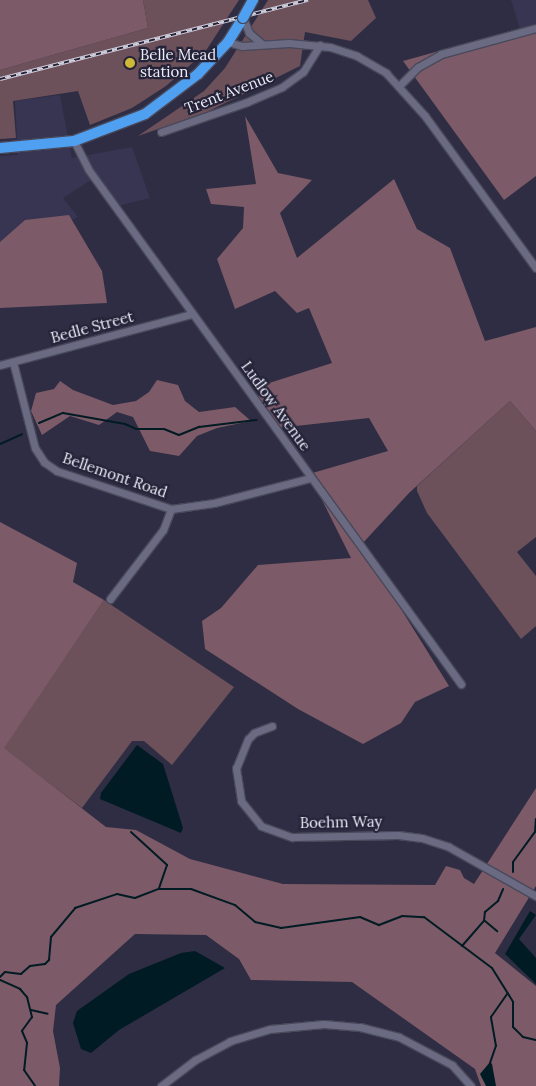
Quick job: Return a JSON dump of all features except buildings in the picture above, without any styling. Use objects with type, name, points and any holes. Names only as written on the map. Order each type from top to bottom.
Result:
[{"type":"highway","points":[[0,148],[74,141],[145,114],[181,89],[218,54],[244,18],[253,0]]},
{"type":"street","points":[[244,18],[251,36],[262,44]]},
{"type":"street","points":[[400,85],[418,67],[441,54],[536,28]]},
{"type":"street","points":[[228,42],[242,46],[262,44],[320,45],[357,56],[400,85],[536,268]]},
{"type":"street","name":"Trent Avenue","points":[[161,132],[247,102],[282,87],[303,72],[320,45]]},
{"type":"street","name":"Ludlow Avenue","points":[[74,141],[81,159],[461,684]]},
{"type":"street","name":"Bedle Street","points":[[0,365],[192,314]]},
{"type":"street","name":"Bellemont Road","points":[[13,362],[35,448],[49,467],[121,495],[172,508],[214,503],[311,478]]},
{"type":"street","points":[[110,599],[162,530],[172,508]]},
{"type":"street","name":"Boehm Way","points":[[272,726],[254,733],[248,739],[236,768],[241,801],[261,826],[292,837],[398,835],[422,838],[449,847],[536,896]]},
{"type":"street","points":[[162,1086],[195,1060],[236,1039],[270,1029],[324,1024],[360,1027],[399,1037],[452,1065],[471,1086]]},
{"type":"shaded area","points":[[0,0],[143,0],[148,28],[0,70]]},
{"type":"shaded area","points":[[143,0],[239,0],[205,52],[166,86],[132,108],[90,125],[78,91],[13,101],[16,138],[0,139],[0,70],[148,28]]},
{"type":"shaded area","points":[[268,0],[368,0],[376,18],[351,41],[305,32],[300,66],[207,112],[138,136],[204,91],[225,68]]},
{"type":"shaded area","points":[[511,0],[536,0],[536,25],[520,29]]},
{"type":"shaded area","points":[[536,24],[536,176],[504,200],[403,61]]},
{"type":"shaded area","points":[[60,95],[72,158],[132,147],[150,198],[118,206],[96,177],[63,198],[78,217],[0,250],[0,156],[18,155],[15,101]]},
{"type":"shaded area","points":[[245,116],[278,173],[312,180],[280,213],[297,258],[394,179],[417,229],[450,248],[485,341],[536,327],[536,431],[510,401],[409,493],[361,545],[449,686],[415,702],[401,723],[363,744],[298,709],[205,649],[202,621],[221,608],[258,565],[351,558],[309,474],[388,451],[369,418],[277,428],[256,400],[266,384],[332,363],[309,308],[297,313],[275,291],[235,309],[217,259],[243,228],[244,207],[211,204],[206,189],[256,184]]},
{"type":"shaded area","points":[[69,215],[102,271],[107,303],[0,308],[0,242],[25,220]]},
{"type":"shaded area","points":[[157,380],[178,385],[185,401],[199,412],[235,407],[251,421],[217,428],[197,436],[179,456],[150,451],[133,417],[117,412],[99,425],[70,416],[42,435],[31,411],[36,393],[54,389],[60,381],[73,390],[113,405],[136,401],[149,392]]},
{"type":"shaded area","points":[[510,401],[536,431],[536,537],[517,552],[536,576],[536,626],[521,639],[427,513],[417,491],[417,486]]},
{"type":"shaded area","points":[[0,522],[77,563],[73,582],[104,600],[4,748],[106,827],[136,830],[190,859],[283,884],[435,885],[446,866],[460,870],[464,878],[474,884],[536,788],[536,886],[495,953],[536,986],[536,1086],[481,1086],[475,1069],[352,982],[251,980],[239,959],[206,935],[135,934],[56,1005],[53,1031],[60,1068],[59,1086],[0,1086]]},
{"type":"shaded area","points":[[104,600],[234,687],[172,765],[144,741],[132,741],[82,808],[3,748]]},
{"type":"water","points":[[137,745],[163,764],[183,828],[181,833],[100,799],[101,793]]},
{"type":"water","points":[[530,911],[536,915],[519,939],[536,958],[536,984],[505,954]]},
{"type":"water","points":[[195,951],[225,968],[119,1030],[91,1053],[81,1049],[73,1023],[77,1011],[129,974],[181,953]]},
{"type":"water","points":[[490,1062],[496,1086],[486,1086],[480,1074]]},
{"type":"waterway","points":[[39,423],[63,413],[125,424],[136,429],[164,429],[179,435],[199,427],[257,420]]},
{"type":"waterway","points":[[0,444],[22,434]]},
{"type":"waterway","points":[[513,872],[513,862],[535,832],[536,819]]},
{"type":"waterway","points":[[131,832],[167,865],[159,888]]},
{"type":"waterway","points":[[0,977],[5,972],[21,974],[30,966],[45,964],[49,960],[51,937],[75,908],[117,894],[135,898],[159,889],[191,889],[235,905],[255,922],[281,928],[360,917],[379,925],[402,916],[424,917],[492,968],[513,1002],[513,1027],[523,1037],[536,1040]]},
{"type":"waterway","points":[[462,946],[484,921],[485,912],[498,901],[503,889]]},
{"type":"waterway","points":[[485,921],[497,931]]},
{"type":"waterway","points":[[0,980],[20,989],[27,997],[32,1017],[22,1031],[27,1043],[24,1070],[35,1086]]},
{"type":"waterway","points":[[490,1063],[496,1046],[491,1017],[508,993]]},
{"type":"waterway","points":[[31,1010],[48,1014]]},
{"type":"railway","points":[[0,79],[308,0]]},
{"type":"place","name":"Belle Mead station","points":[[130,63]]}]
